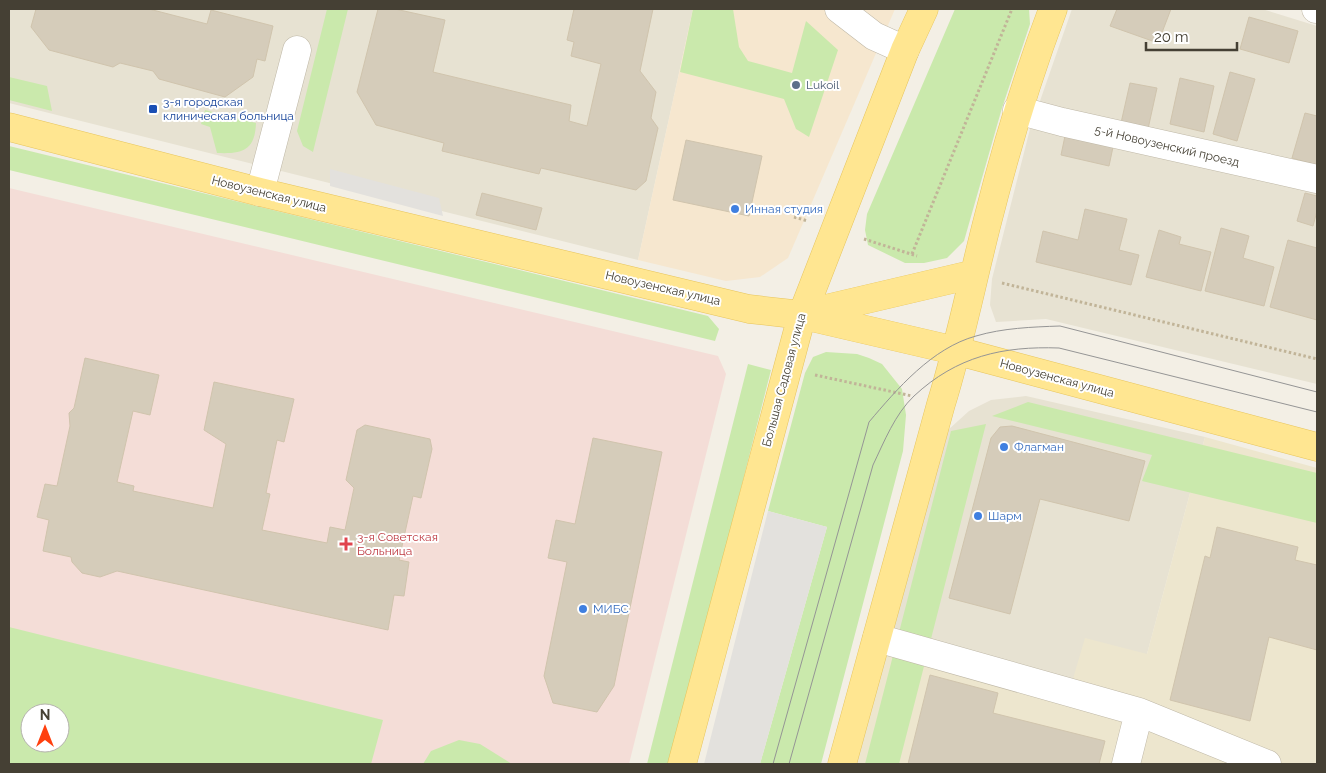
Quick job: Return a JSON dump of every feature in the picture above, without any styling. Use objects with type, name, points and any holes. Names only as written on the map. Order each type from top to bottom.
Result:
[{"type":"main road","name":"Большая Садовая улица","points":[[682,764],[802,314],[833,229],[905,50],[924,9]]},
{"type":"main road","points":[[842,764],[940,404],[957,351],[974,274],[1017,110],[1053,9]]},
{"type":"main road","name":"Новоузенская улица","points":[[9,127],[260,192],[749,309],[802,314],[957,351],[1317,447]]},
{"type":"main road","points":[[802,314],[974,274]]},
{"type":"street","points":[[839,9],[874,36],[905,50]]},
{"type":"street","points":[[260,192],[297,50]]},
{"type":"street","name":"5-й Новоузенский проезд","points":[[1017,110],[1062,122],[1317,179]]},
{"type":"street","points":[[877,638],[1139,712],[1267,764]]},
{"type":"street","points":[[1126,764],[1139,712]]},
{"type":"path","points":[[912,254],[1012,9]]},
{"type":"path","points":[[794,217],[920,257]]},
{"type":"path","points":[[974,274],[1014,286],[1317,359]]},
{"type":"path","points":[[814,374],[940,404]]},
{"type":"shaded area","points":[[9,9],[693,9],[638,260],[9,103]]},
{"type":"shaded area","points":[[693,9],[895,9],[788,258],[760,277],[726,281],[638,260]]},
{"type":"shaded area","points":[[1072,9],[1262,9],[1317,26],[1317,171],[1048,109],[1040,101]]},
{"type":"shaded area","points":[[1042,125],[1317,190],[1317,384],[1046,319],[996,322],[990,305],[992,279],[1030,129]]},
{"type":"shaded area","points":[[330,169],[439,198],[443,216],[330,186]]},
{"type":"shaded area","name":"3-я Советская Больница","points":[[9,188],[718,356],[726,374],[629,764],[9,764]]},
{"type":"shaded area","points":[[1026,396],[1205,437],[1147,654],[1067,699],[886,650],[948,430],[969,411],[991,400]]},
{"type":"shaded area","points":[[1205,437],[1317,468],[1317,764],[855,764],[886,650],[1067,699],[1085,638],[1147,654]]},
{"type":"shaded area","points":[[768,511],[827,527],[760,764],[704,764]]},
{"type":"green space","points":[[327,9],[348,9],[313,152],[303,146],[297,131]]},
{"type":"green space","points":[[693,9],[733,9],[739,47],[748,61],[792,73],[806,21],[838,50],[809,137],[796,129],[784,99],[680,72]]},
{"type":"green space","points":[[955,9],[1029,9],[1030,24],[1002,108],[964,241],[947,258],[924,263],[905,263],[868,245],[865,230],[867,214]]},
{"type":"green space","points":[[9,77],[47,86],[52,111],[9,100]]},
{"type":"green space","points":[[205,110],[256,123],[253,140],[250,145],[234,153],[217,153],[210,127],[201,124]]},
{"type":"green space","points":[[9,146],[708,316],[719,329],[715,341],[9,170]]},
{"type":"green space","points":[[826,352],[857,354],[882,364],[902,389],[906,415],[903,451],[821,764],[760,764],[827,527],[768,511],[805,373],[813,357]]},
{"type":"green space","points":[[748,364],[771,370],[671,764],[647,764]]},
{"type":"green space","points":[[1028,402],[1317,473],[1317,523],[1142,481],[1152,455],[992,416]]},
{"type":"green space","points":[[986,424],[899,764],[865,764],[951,431]]},
{"type":"green space","points":[[9,627],[383,720],[371,764],[9,764]]},
{"type":"green space","points":[[459,740],[480,744],[512,764],[423,764],[431,751]]},
{"type":"building","points":[[36,9],[149,9],[207,24],[211,10],[273,26],[265,61],[257,59],[253,77],[225,97],[159,79],[153,71],[120,63],[113,67],[49,50],[31,27]]},
{"type":"building","points":[[378,9],[395,9],[445,20],[433,72],[571,105],[569,121],[587,126],[601,64],[571,56],[574,42],[567,40],[574,9],[653,9],[640,71],[656,92],[651,118],[658,128],[646,181],[636,190],[541,168],[539,174],[442,151],[444,143],[376,125],[357,92]]},
{"type":"building","points":[[1117,9],[1171,9],[1158,43],[1110,26]]},
{"type":"building","points":[[1249,17],[1298,31],[1289,63],[1240,49]]},
{"type":"building","points":[[1230,72],[1255,79],[1237,141],[1213,134]]},
{"type":"building","points":[[1180,78],[1214,86],[1204,132],[1170,124]]},
{"type":"building","points":[[1130,83],[1157,88],[1148,129],[1121,123]]},
{"type":"building","points":[[1305,113],[1317,116],[1317,165],[1292,158]]},
{"type":"building","points":[[1065,136],[1113,147],[1109,166],[1061,155]]},
{"type":"building","points":[[686,140],[762,156],[749,216],[673,200]]},
{"type":"building","points":[[482,193],[542,208],[536,230],[476,215]]},
{"type":"building","points":[[1305,193],[1317,196],[1317,211],[1313,226],[1297,221]]},
{"type":"building","points":[[1085,209],[1127,219],[1119,250],[1139,255],[1131,285],[1036,262],[1043,231],[1078,240]]},
{"type":"building","points":[[1221,228],[1249,236],[1243,258],[1274,267],[1264,306],[1205,291]]},
{"type":"building","points":[[1159,230],[1181,237],[1179,244],[1211,252],[1201,291],[1146,277]]},
{"type":"building","points":[[1288,240],[1317,248],[1317,320],[1270,307]]},
{"type":"building","points":[[85,358],[159,375],[150,415],[133,411],[117,482],[134,486],[133,491],[213,508],[226,444],[204,430],[214,382],[294,399],[284,442],[277,440],[266,493],[270,494],[262,530],[327,543],[330,527],[345,530],[354,488],[346,480],[357,430],[365,425],[430,439],[432,449],[421,498],[413,496],[399,560],[409,562],[404,596],[394,595],[388,630],[117,571],[100,577],[82,573],[72,562],[71,557],[43,551],[49,520],[37,517],[45,484],[57,486],[70,426],[69,413],[74,408]]},
{"type":"building","points":[[1012,426],[1145,461],[1129,521],[1040,499],[1010,614],[949,598],[991,438],[1000,427]]},
{"type":"building","points":[[593,438],[662,452],[614,686],[597,712],[553,703],[544,676],[567,562],[548,558],[556,520],[575,524]]},
{"type":"building","points":[[1217,527],[1298,547],[1295,560],[1317,565],[1317,650],[1269,637],[1250,721],[1170,700],[1205,556],[1210,558]]},
{"type":"building","points":[[930,675],[998,693],[993,713],[1105,741],[1099,764],[908,764]]},
{"type":"tram line","points":[[773,764],[869,422],[891,396],[930,360],[960,342],[986,333],[1018,328],[1060,326],[1317,392]]},
{"type":"tram line","points":[[789,764],[873,465],[901,411],[930,382],[947,371],[982,356],[1019,349],[1059,348],[1317,412]]},
{"type":"place","name":"Lukoil","points":[[796,85]]},
{"type":"place","name":"3-я городская клиническая больница","points":[[153,109]]},
{"type":"place","name":"Инная студия","points":[[735,209]]},
{"type":"place","name":"Флагман","points":[[1004,447]]},
{"type":"place","name":"Шарм","points":[[978,516]]},
{"type":"place","name":"3-я Советская Больница","points":[[346,544]]},
{"type":"place","name":"МИБС","points":[[583,609]]}]
